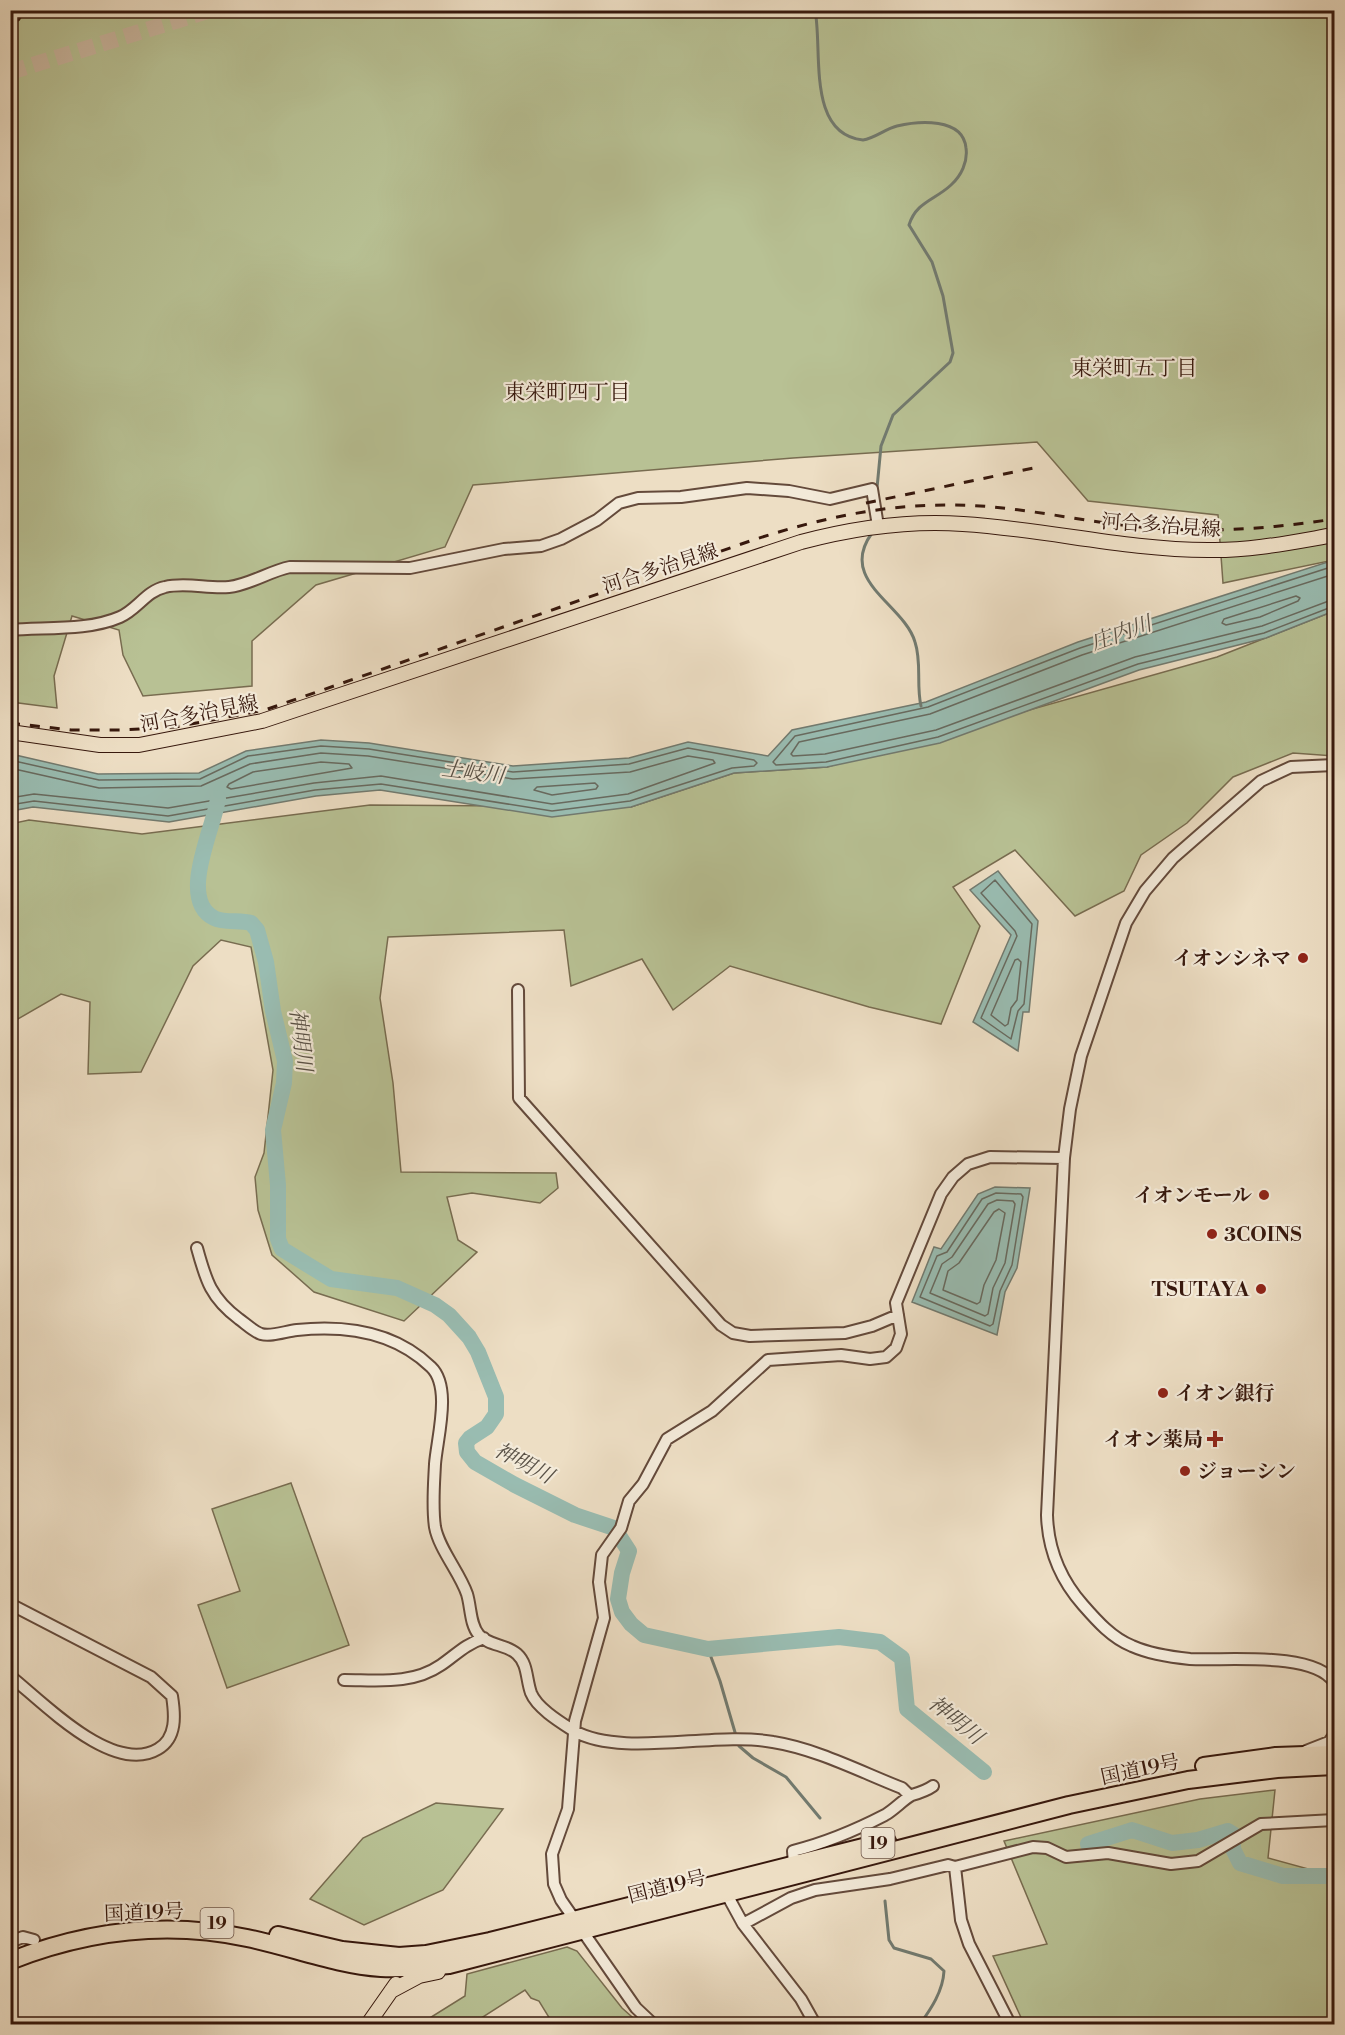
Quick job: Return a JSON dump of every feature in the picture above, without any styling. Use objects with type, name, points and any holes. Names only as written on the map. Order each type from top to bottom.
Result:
[{"type":"highway","name":"国道19号","points":[[10,1950],[34,1940],[86,1925],[167,1919],[217,1923],[373,1955],[426,1954],[577,1924],[724,1887],[794,1864],[1181,1770],[1288,1755],[1335,1754]]},
{"type":"highway","name":"国道19号","points":[[724,1887],[809,1874],[1069,1805],[1188,1779],[1304,1766],[1335,1766]]},
{"type":"highway","name":"国道19号","points":[[10,1961],[56,1944],[94,1935],[175,1930],[246,1937],[380,1968],[413,1968],[449,1965],[482,1958],[577,1924]]},
{"type":"main road","name":"河合多治見線","points":[[10,732],[100,745],[140,745],[262,721],[801,542],[842,531],[878,526],[963,524],[1208,550],[1266,547],[1335,535]]},
{"type":"main road","points":[[368,2025],[391,1991],[426,1954]]},
{"type":"main road","points":[[391,1991],[418,1976],[459,1969],[482,1958]]},
{"type":"main road","points":[[380,1968],[390,1977],[391,1991]]},
{"type":"street","points":[[10,630],[101,623],[122,616],[149,594],[164,587],[183,585],[232,587],[272,571],[290,567],[410,568],[504,549],[541,546],[588,524],[619,503],[638,498],[681,497],[747,488],[789,491],[830,499],[872,489],[878,526]]},
{"type":"street","points":[[1335,765],[1291,767],[1261,781],[1173,858],[1145,891],[1126,923],[1081,1056],[1070,1109],[1064,1158],[1047,1515],[1052,1553],[1061,1576],[1102,1627],[1130,1646],[1170,1657],[1298,1663],[1317,1668],[1335,1682]]},
{"type":"street","points":[[518,990],[519,1098],[721,1325],[733,1333],[750,1336],[845,1333],[872,1326],[898,1315]]},
{"type":"street","points":[[653,2025],[636,2008],[577,1924],[554,1884],[551,1866],[555,1843],[568,1809],[574,1731],[604,1618],[598,1582],[602,1554],[621,1528],[629,1501],[643,1484],[667,1439],[712,1411],[768,1360],[840,1355],[870,1359],[886,1357],[896,1348],[901,1334],[896,1303],[941,1194],[953,1177],[968,1164],[990,1157],[1064,1158]]},
{"type":"street","points":[[197,1248],[213,1295],[222,1306],[254,1331],[263,1335],[312,1329],[363,1331],[392,1340],[432,1367],[438,1376],[441,1398],[435,1460],[436,1532],[466,1592],[473,1622],[479,1635],[516,1652],[525,1665],[534,1699],[574,1731],[612,1744],[728,1738],[772,1741],[902,1788],[910,1796]]},
{"type":"street","points":[[10,1604],[151,1677],[172,1696],[175,1720],[166,1744],[148,1755],[116,1752],[86,1738],[10,1676]]},
{"type":"street","points":[[344,1680],[413,1678],[442,1665],[468,1644],[484,1638]]},
{"type":"street","points":[[1288,1755],[1329,1742],[1335,1735]]},
{"type":"street","points":[[1304,1766],[1319,1774],[1335,1773]]},
{"type":"street","points":[[794,1864],[793,1851],[822,1843],[887,1814],[910,1796],[933,1786]]},
{"type":"street","points":[[743,1924],[791,1898],[815,1890],[890,1879],[938,1867],[955,1867],[1033,1847],[1047,1848],[1066,1857],[1108,1853],[1171,1864],[1198,1861],[1261,1824],[1335,1820]]},
{"type":"street","points":[[955,1867],[963,1928],[1010,2025]]},
{"type":"street","points":[[724,1887],[743,1924],[801,1999],[815,2025]]},
{"type":"street","points":[[10,1942],[23,1937],[34,1940]]},
{"type":"green space","points":[[1310,10],[1334,13],[1334,560],[1223,583],[1218,515],[1088,501],[1037,442],[793,458],[473,485],[445,547],[316,585],[252,641],[252,686],[143,696],[123,655],[119,630],[72,616],[54,676],[57,708],[11,702],[11,11]]},
{"type":"green space","points":[[1334,611],[1334,756],[1293,753],[1233,777],[1187,823],[1141,855],[1124,891],[1075,916],[1015,850],[953,887],[980,926],[941,1024],[869,1007],[730,966],[673,1010],[642,959],[571,986],[564,930],[388,937],[380,998],[393,1083],[401,1172],[556,1173],[558,1188],[540,1203],[472,1193],[447,1197],[458,1240],[477,1252],[404,1321],[314,1292],[272,1255],[258,1210],[255,1177],[264,1153],[273,1070],[251,947],[221,940],[193,966],[141,1072],[88,1074],[90,1002],[61,994],[11,1023],[10,824],[29,820],[142,834],[370,805],[631,807],[734,773],[827,767],[1217,657]]},
{"type":"green space","points":[[291,1483],[349,1645],[227,1688],[198,1605],[240,1591],[212,1509]]},
{"type":"green space","points":[[1275,1790],[1268,1858],[1334,1876],[1334,2024],[1024,2024],[993,1956],[1047,1944],[1004,1841],[1200,1799]]},
{"type":"green space","points":[[436,1803],[503,1809],[443,1890],[364,1925],[310,1899],[363,1838]]},
{"type":"green space","points":[[567,1947],[577,1951],[622,2008],[640,2024],[553,2024],[539,2001],[531,1998],[525,1990],[472,2024],[420,2024],[465,1996],[467,1974]]},
{"type":"water","points":[[1334,560],[1334,611],[1266,638],[1139,670],[940,743],[827,767],[734,773],[631,807],[552,817],[380,790],[316,796],[169,822],[33,807],[11,811],[11,754],[98,774],[199,773],[246,751],[321,740],[369,743],[513,766],[629,758],[688,742],[768,756],[792,730],[926,702],[1078,642]]},
{"type":"water","points":[[998,871],[1038,921],[1029,1012],[1023,1012],[1018,1051],[973,1022],[1011,935],[970,890]]},
{"type":"water","points":[[995,1187],[1030,1188],[1017,1268],[1005,1292],[997,1335],[912,1302],[934,1247],[941,1249],[978,1194]]},
{"type":"waterway","points":[[815,10],[821,88],[825,107],[833,123],[845,134],[863,140],[897,126],[916,123],[938,124],[957,131],[963,138],[966,148],[965,163],[958,177],[945,190],[921,206],[909,225],[932,262],[943,296],[953,353],[950,362],[893,415],[881,446],[877,488]]},
{"type":"waterway","points":[[872,533],[863,550],[862,565],[867,579],[909,628],[915,642],[921,706]]},
{"type":"waterway","name":"神明川","points":[[218,798],[201,861],[198,879],[199,895],[203,909],[214,918],[251,923],[257,930],[266,962],[273,1011],[285,1061],[284,1083],[273,1130],[278,1185],[278,1239],[282,1249],[331,1279],[397,1288],[435,1305],[449,1315],[469,1337],[478,1352],[496,1397],[496,1414],[487,1427],[466,1443],[467,1452],[475,1462],[515,1485],[575,1515],[614,1528],[629,1551],[622,1573],[618,1599],[622,1612],[644,1635],[708,1649],[839,1637],[880,1642],[902,1658],[907,1709],[984,1772]]},
{"type":"waterway","points":[[708,1649],[739,1746],[753,1758],[786,1777],[820,1818]]},
{"type":"waterway","name":"神明川","points":[[1088,1844],[1132,1830],[1172,1843],[1198,1840],[1228,1831],[1233,1834],[1233,1849],[1240,1863],[1283,1876],[1334,1876]]},
{"type":"waterway","points":[[885,1901],[889,1940],[894,1948],[931,1959],[944,1971],[939,1993],[920,2024]]},
{"type":"tunnel","points":[[10,72],[211,10]]},
{"type":"railway","points":[[866,503],[1038,467]]},
{"type":"railway","points":[[10,723],[71,730],[120,730],[175,727],[265,710],[750,541],[822,520],[871,511],[921,506],[968,505],[1148,528],[1201,530],[1281,526],[1334,519]]},
{"type":"place","name":"イオンシネマ","points":[[1303,958]]},
{"type":"place","name":"イオンモール","points":[[1264,1195]]},
{"type":"place","name":"3COINS","points":[[1212,1234]]},
{"type":"place","name":"TSUTAYA","points":[[1261,1289]]},
{"type":"place","name":"イオン銀行","points":[[1163,1393]]},
{"type":"place","name":"イオン薬局","points":[[1215,1439]]},
{"type":"place","name":"ジョーシン","points":[[1185,1471]]},
{"type":"district","name":"東栄町五丁目","points":[[1134,368]]},
{"type":"district","name":"東栄町四丁目","points":[[567,392]]},
{"type":"water label","name":"庄内川","points":[[1121,633]]},
{"type":"water label","name":"土岐川","points":[[473,772]]}]
